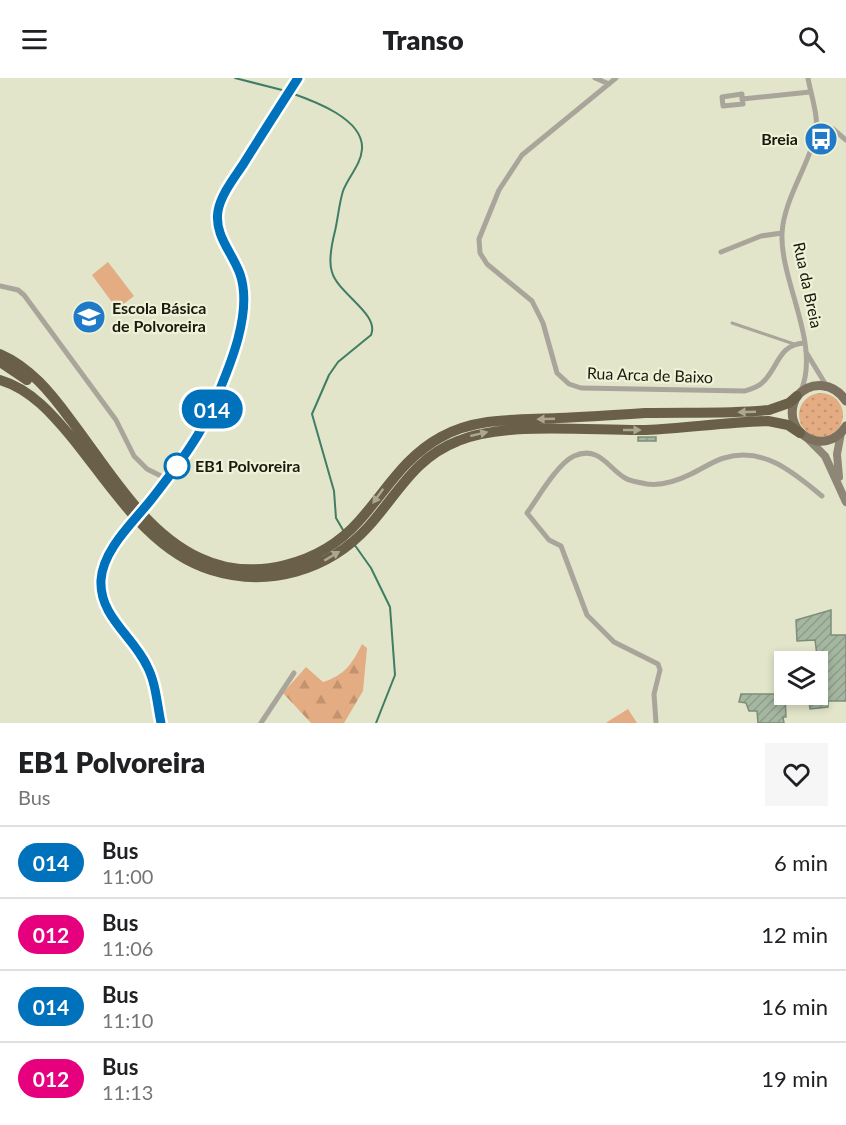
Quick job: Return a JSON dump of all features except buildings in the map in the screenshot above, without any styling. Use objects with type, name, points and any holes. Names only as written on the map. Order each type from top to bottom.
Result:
[{"type":"highway","points":[[0,348],[39,374],[53,392],[57,402]]},
{"type":"highway","points":[[0,354],[29,372],[57,402],[127,493],[164,535],[202,559],[235,568],[260,569],[296,562],[336,542],[359,522],[407,461],[432,442],[459,429],[504,420],[769,410],[789,403],[799,395]]},
{"type":"highway","points":[[0,362],[35,387],[62,419],[92,463]]},
{"type":"highway","points":[[0,380],[20,388],[35,399],[92,463],[145,528],[175,554],[226,574],[273,577],[304,570],[346,548],[368,526],[418,464],[444,447],[473,435],[504,431],[647,429],[762,421],[779,422],[804,437]]},
{"type":"main road","points":[[152,500],[188,451],[210,412],[239,340],[243,286],[218,230],[218,210],[234,179],[297,78]]},
{"type":"main road","points":[[846,401],[842,392],[815,385],[799,395],[792,415],[804,437],[825,456],[846,502]]},
{"type":"main road","points":[[804,437],[823,442],[845,428]]},
{"type":"main road","points":[[840,486],[837,454],[845,428]]},
{"type":"main road","points":[[130,526],[109,555],[101,577],[101,588],[108,612],[133,643],[148,668],[161,723]]},
{"type":"street","points":[[595,78],[609,84]]},
{"type":"street","name":"Rua Arca de Baixo","points":[[616,78],[522,155],[499,190],[478,239],[480,253],[487,264],[532,301],[543,323],[557,373],[569,384],[581,388],[745,391],[760,385],[769,376],[780,353],[794,344]]},
{"type":"street","points":[[808,78],[816,124],[833,129],[846,140]]},
{"type":"street","points":[[742,99],[810,92]]},
{"type":"street","name":"Rua da Breia","points":[[816,124],[816,136],[782,233],[784,255],[806,351],[818,376],[826,386]]},
{"type":"street","points":[[721,252],[761,236],[782,233]]},
{"type":"street","points":[[0,286],[18,290],[24,295],[116,420],[134,456],[147,469],[167,479]]},
{"type":"street","points":[[794,344],[804,343]]},
{"type":"street","name":"Rua da Breia","points":[[799,395],[805,381],[806,351]]},
{"type":"street","points":[[656,723],[654,694],[660,670],[658,664],[614,642],[587,615],[561,546],[549,540],[527,513],[543,490],[562,466],[574,456],[592,454],[608,460],[625,478],[649,484],[673,483],[724,458],[750,455],[780,463],[822,496]]},
{"type":"street","points":[[261,723],[294,673]]},
{"type":"lane","points":[[732,324],[794,344]]},
{"type":"green space","points":[[108,262],[134,296],[117,309],[92,275]]},
{"type":"green space","points":[[821,393],[836,400],[843,415],[836,430],[821,437],[806,430],[799,415],[806,400]]},
{"type":"green space","points":[[362,644],[367,648],[363,691],[344,723],[311,723],[283,693],[306,667],[323,682],[337,676],[351,663]]},
{"type":"green space","points":[[628,709],[637,723],[606,723],[607,722]]},
{"type":"waterway","points":[[235,78],[286,91]]},
{"type":"waterway","points":[[291,93],[324,106],[346,120],[360,138],[362,149],[340,201],[330,263],[336,280],[370,319],[371,335],[338,362],[329,375],[312,414],[334,491],[336,518],[343,530]]},
{"type":"waterway","points":[[354,544],[371,568],[390,607],[395,675],[376,723]]},
{"type":"tunnel","points":[[130,526],[152,499]]},
{"type":"bus line","name":"014","points":[[161,723],[154,683],[148,668],[141,654],[108,612],[101,588],[101,577],[109,555],[188,451],[210,412],[239,340],[243,286],[218,230],[218,210],[234,179],[298,78]]},
{"type":"place","name":"Breia","points":[[821,139]]},
{"type":"place","name":"Escola Básica de Polvoreira","points":[[89,317]]},
{"type":"place","name":"EB1 Polvoreira","points":[[177,466]]}]
